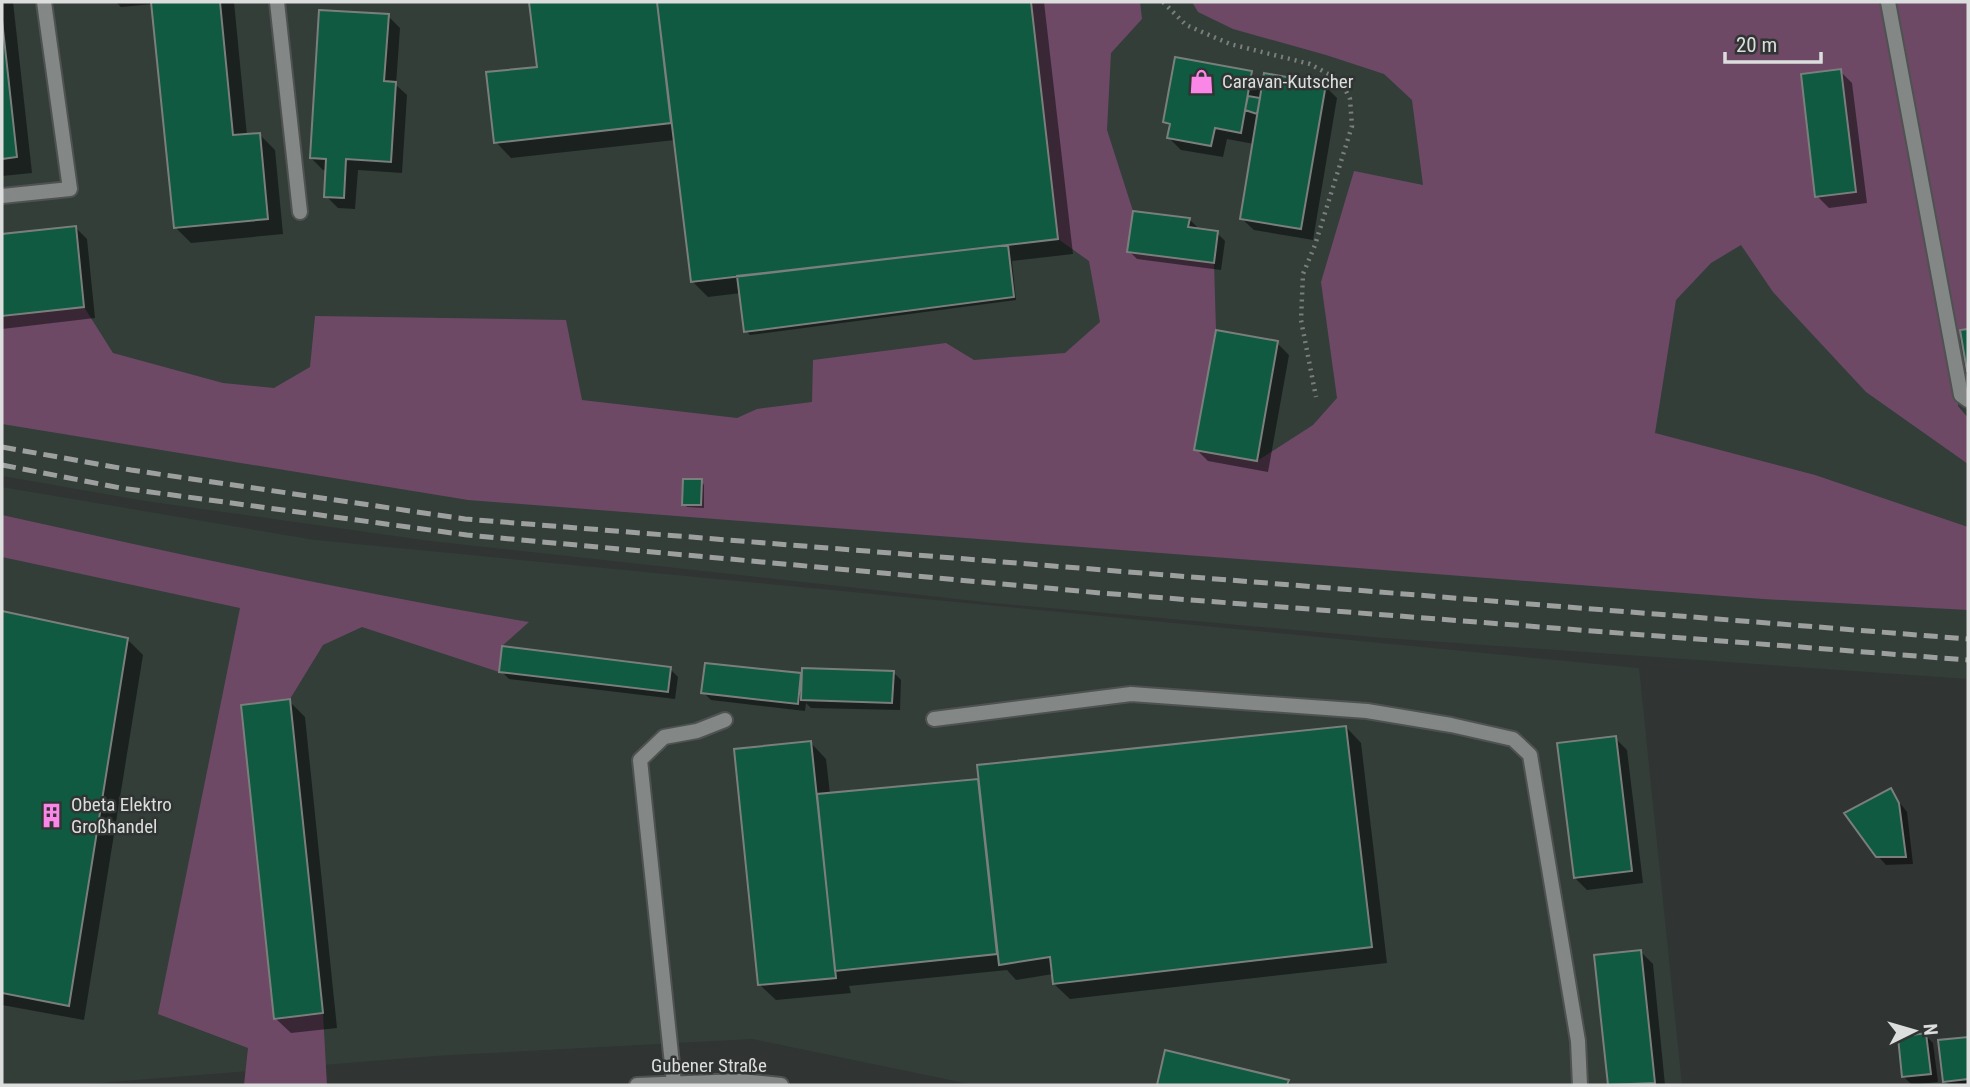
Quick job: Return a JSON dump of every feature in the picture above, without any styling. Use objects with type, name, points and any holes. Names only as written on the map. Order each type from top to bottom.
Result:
[{"type":"street","points":[[2,196],[70,189],[44,2]]},
{"type":"street","points":[[277,2],[300,212]]},
{"type":"street","points":[[1888,2],[1961,395],[1968,400]]},
{"type":"street","points":[[934,719],[1131,694],[1367,711],[1513,738],[1530,755],[1578,1041],[1580,1085]]},
{"type":"street","points":[[674,1083],[640,760],[664,737],[697,731],[725,720]]},
{"type":"street","name":"Gubener Straße","points":[[637,1085],[740,1081],[782,1085]]},
{"type":"path","points":[[1163,2],[1186,25],[1230,44],[1310,64],[1341,81],[1350,99],[1352,126],[1315,245],[1303,274],[1301,320],[1316,397]]},
{"type":"shaded area","points":[[2,2],[1968,2],[1968,679],[1384,638],[993,603],[430,541],[145,501],[2,476]]},
{"type":"shaded area","points":[[1031,2],[1140,2],[1142,19],[1111,53],[1107,130],[1133,211],[1127,252],[1214,263],[1216,330],[1194,449],[1257,461],[1313,425],[1337,398],[1321,282],[1354,171],[1423,185],[1412,100],[1384,74],[1233,29],[1198,12],[1192,2],[1968,2],[1968,329],[1960,330],[1958,406],[1968,418],[1968,464],[1866,392],[1773,292],[1741,245],[1711,263],[1676,300],[1655,433],[1815,475],[1968,527],[1968,610],[1763,599],[468,500],[2,424],[2,316],[84,307],[113,353],[223,383],[274,388],[310,367],[315,316],[566,320],[582,400],[737,418],[757,409],[812,402],[813,360],[946,343],[974,360],[1065,353],[1100,322],[1089,261],[1058,239]]},
{"type":"shaded area","points":[[2,487],[315,540],[1639,668],[1682,1085],[974,1085],[752,1039],[435,1056],[74,1085],[2,1085]]},
{"type":"shaded area","points":[[2,515],[265,572],[529,622],[502,646],[499,672],[362,627],[323,645],[290,699],[241,705],[274,1018],[323,1013],[327,1085],[244,1085],[248,1048],[158,1014],[240,608],[2,557]]},
{"type":"building","points":[[151,2],[220,2],[233,135],[260,133],[268,219],[174,228]]},
{"type":"building","points":[[529,2],[657,2],[671,123],[494,143],[486,72],[537,67]]},
{"type":"building","points":[[657,2],[1031,2],[1058,239],[691,282]]},
{"type":"building","points":[[319,10],[389,14],[384,81],[396,82],[391,162],[346,159],[344,198],[324,197],[326,159],[310,158]]},
{"type":"building","points":[[2,20],[17,157],[2,159]]},
{"type":"building","points":[[1175,57],[1252,71],[1241,133],[1215,128],[1211,146],[1167,138],[1170,124],[1163,122]]},
{"type":"building","points":[[1841,69],[1856,192],[1815,197],[1801,74]]},
{"type":"building","points":[[1264,73],[1326,84],[1301,229],[1240,219]]},
{"type":"building","points":[[1248,96],[1260,98],[1257,114],[1245,110]]},
{"type":"building","points":[[1133,211],[1190,218],[1188,227],[1218,231],[1214,263],[1127,252]]},
{"type":"building","points":[[76,226],[84,307],[2,316],[2,234]]},
{"type":"building","points":[[1008,245],[1014,297],[744,332],[737,276]]},
{"type":"building","points":[[1968,329],[1968,371],[1967,371],[1960,330]]},
{"type":"building","points":[[1216,330],[1278,341],[1257,461],[1194,450]]},
{"type":"building","points":[[683,479],[702,479],[701,505],[682,505]]},
{"type":"building","name":"Obeta Elektro Großhandel","points":[[2,611],[128,638],[69,1006],[2,993]]},
{"type":"building","points":[[502,646],[671,667],[668,692],[499,672]]},
{"type":"building","points":[[705,663],[801,673],[798,704],[701,693]]},
{"type":"building","points":[[802,668],[894,671],[892,703],[801,700]]},
{"type":"building","points":[[290,699],[323,1013],[274,1019],[241,705]]},
{"type":"building","points":[[1346,726],[1372,947],[1053,984],[1050,957],[999,965],[977,765]]},
{"type":"building","points":[[1616,736],[1632,871],[1574,878],[1557,743]]},
{"type":"building","points":[[811,741],[836,978],[758,985],[734,749]]},
{"type":"building","points":[[978,779],[997,954],[835,971],[817,794]]},
{"type":"building","points":[[1891,788],[1899,803],[1906,857],[1876,857],[1844,813]]},
{"type":"building","points":[[1641,950],[1655,1083],[1608,1085],[1594,955]]},
{"type":"building","points":[[1926,1033],[1931,1074],[1902,1077],[1898,1037]]},
{"type":"building","points":[[1968,1037],[1968,1079],[1943,1082],[1938,1040]]},
{"type":"building","points":[[1165,1050],[1289,1080],[1287,1085],[1157,1085]]},
{"type":"railway","points":[[2,447],[131,470],[465,519],[1968,639]]},
{"type":"railway","points":[[2,465],[121,488],[467,535],[1101,593],[1968,660]]},
{"type":"place","name":"Caravan-Kutscher","points":[[1202,81]]},
{"type":"place","name":"Obeta Elektro Großhandel","points":[[51,815]]}]
